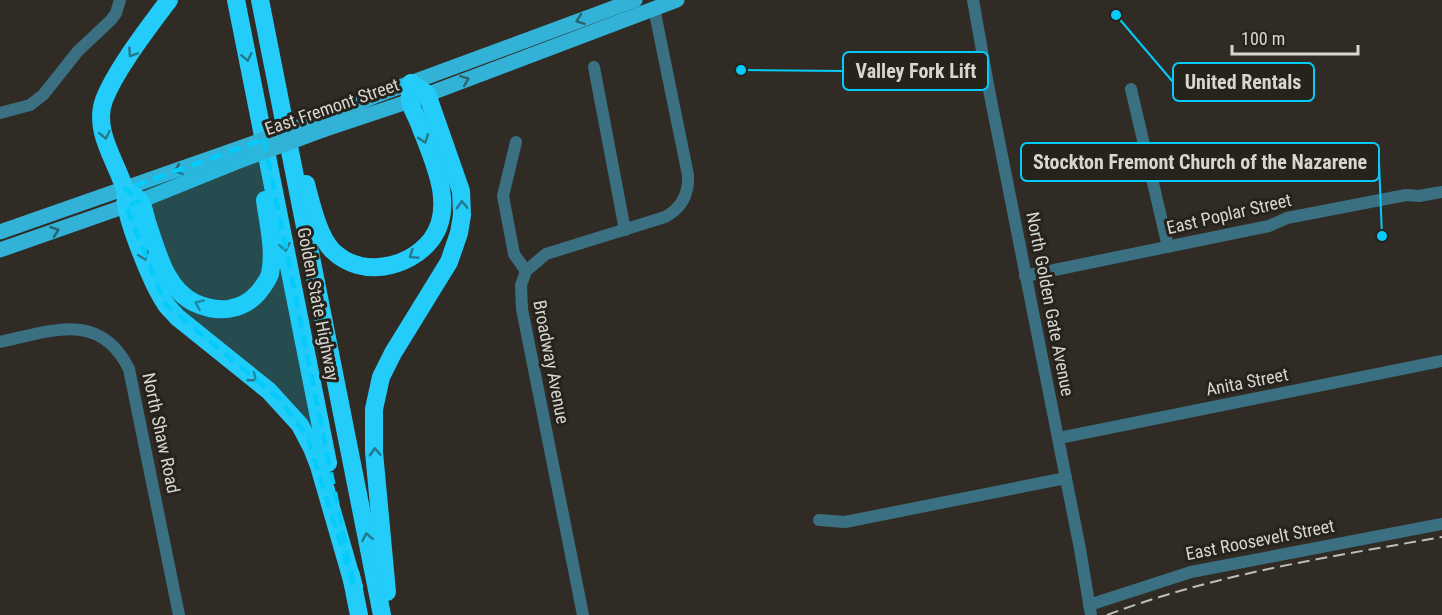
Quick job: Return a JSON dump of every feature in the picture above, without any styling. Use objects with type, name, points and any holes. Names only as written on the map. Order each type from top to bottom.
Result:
[{"type":"highway","points":[[170,0],[114,79],[103,102],[103,131],[108,150],[172,283],[180,294],[192,302],[207,308],[226,310],[241,307],[253,298],[270,275],[271,248],[260,164],[266,148]]},
{"type":"highway","name":"Golden State Highway","points":[[236,0],[359,615]]},
{"type":"highway","name":"Golden State Highway","points":[[260,0],[382,615]]},
{"type":"highway","points":[[276,88],[290,113],[308,193],[326,240],[333,251],[348,262],[367,267],[392,267],[415,256],[432,239],[442,217],[444,207],[441,191],[416,93]]},
{"type":"highway","points":[[389,615],[374,452],[374,409],[381,377],[393,353],[449,262],[462,215],[461,191],[416,93]]},
{"type":"highway","points":[[130,198],[148,268],[165,304],[177,317],[279,399],[300,425],[319,466],[354,587]]},
{"type":"main road","name":"East Fremont Street","points":[[0,250],[232,157],[416,93],[631,5],[654,8],[677,0]]},
{"type":"main road","name":"East Fremont Street","points":[[0,232],[130,198]]},
{"type":"street","points":[[0,113],[30,105],[43,95],[78,51],[111,20],[120,0]]},
{"type":"street","name":"North Golden Gate Avenue","points":[[973,0],[1025,276],[1059,438],[1090,610]]},
{"type":"street","points":[[516,142],[503,196],[514,254],[526,270],[546,254],[671,214],[680,206],[688,189],[688,175],[654,8]]},
{"type":"street","points":[[594,67],[625,230]]},
{"type":"street","points":[[1131,89],[1168,247]]},
{"type":"street","name":"East Poplar Street","points":[[1025,276],[1269,226],[1287,218],[1406,195],[1419,196],[1442,192]]},
{"type":"street","name":"Broadway Avenue","points":[[526,270],[520,285],[522,309],[583,615]]},
{"type":"street","name":"North Shaw Road","points":[[0,342],[60,330],[81,329],[106,339],[123,357],[132,379],[179,615]]},
{"type":"street","name":"Anita Street","points":[[1059,438],[1442,361]]},
{"type":"street","points":[[819,520],[851,521],[1066,478]]},
{"type":"street","name":"East Roosevelt Street","points":[[1090,610],[1191,572],[1442,524]]},
{"type":"highlighted area","points":[[264,139],[354,587],[307,436],[279,399],[165,304],[126,206],[140,201],[125,189]]},
{"type":"railway","points":[[1107,615],[1189,588],[1273,568],[1442,537]]},
{"type":"place","name":"United Rentals","points":[[1116,15]]},
{"type":"place","name":"Valley Fork Lift","points":[[741,70]]},
{"type":"place","name":"Stockton Fremont Church of the Nazarene","points":[[1382,236]]}]
